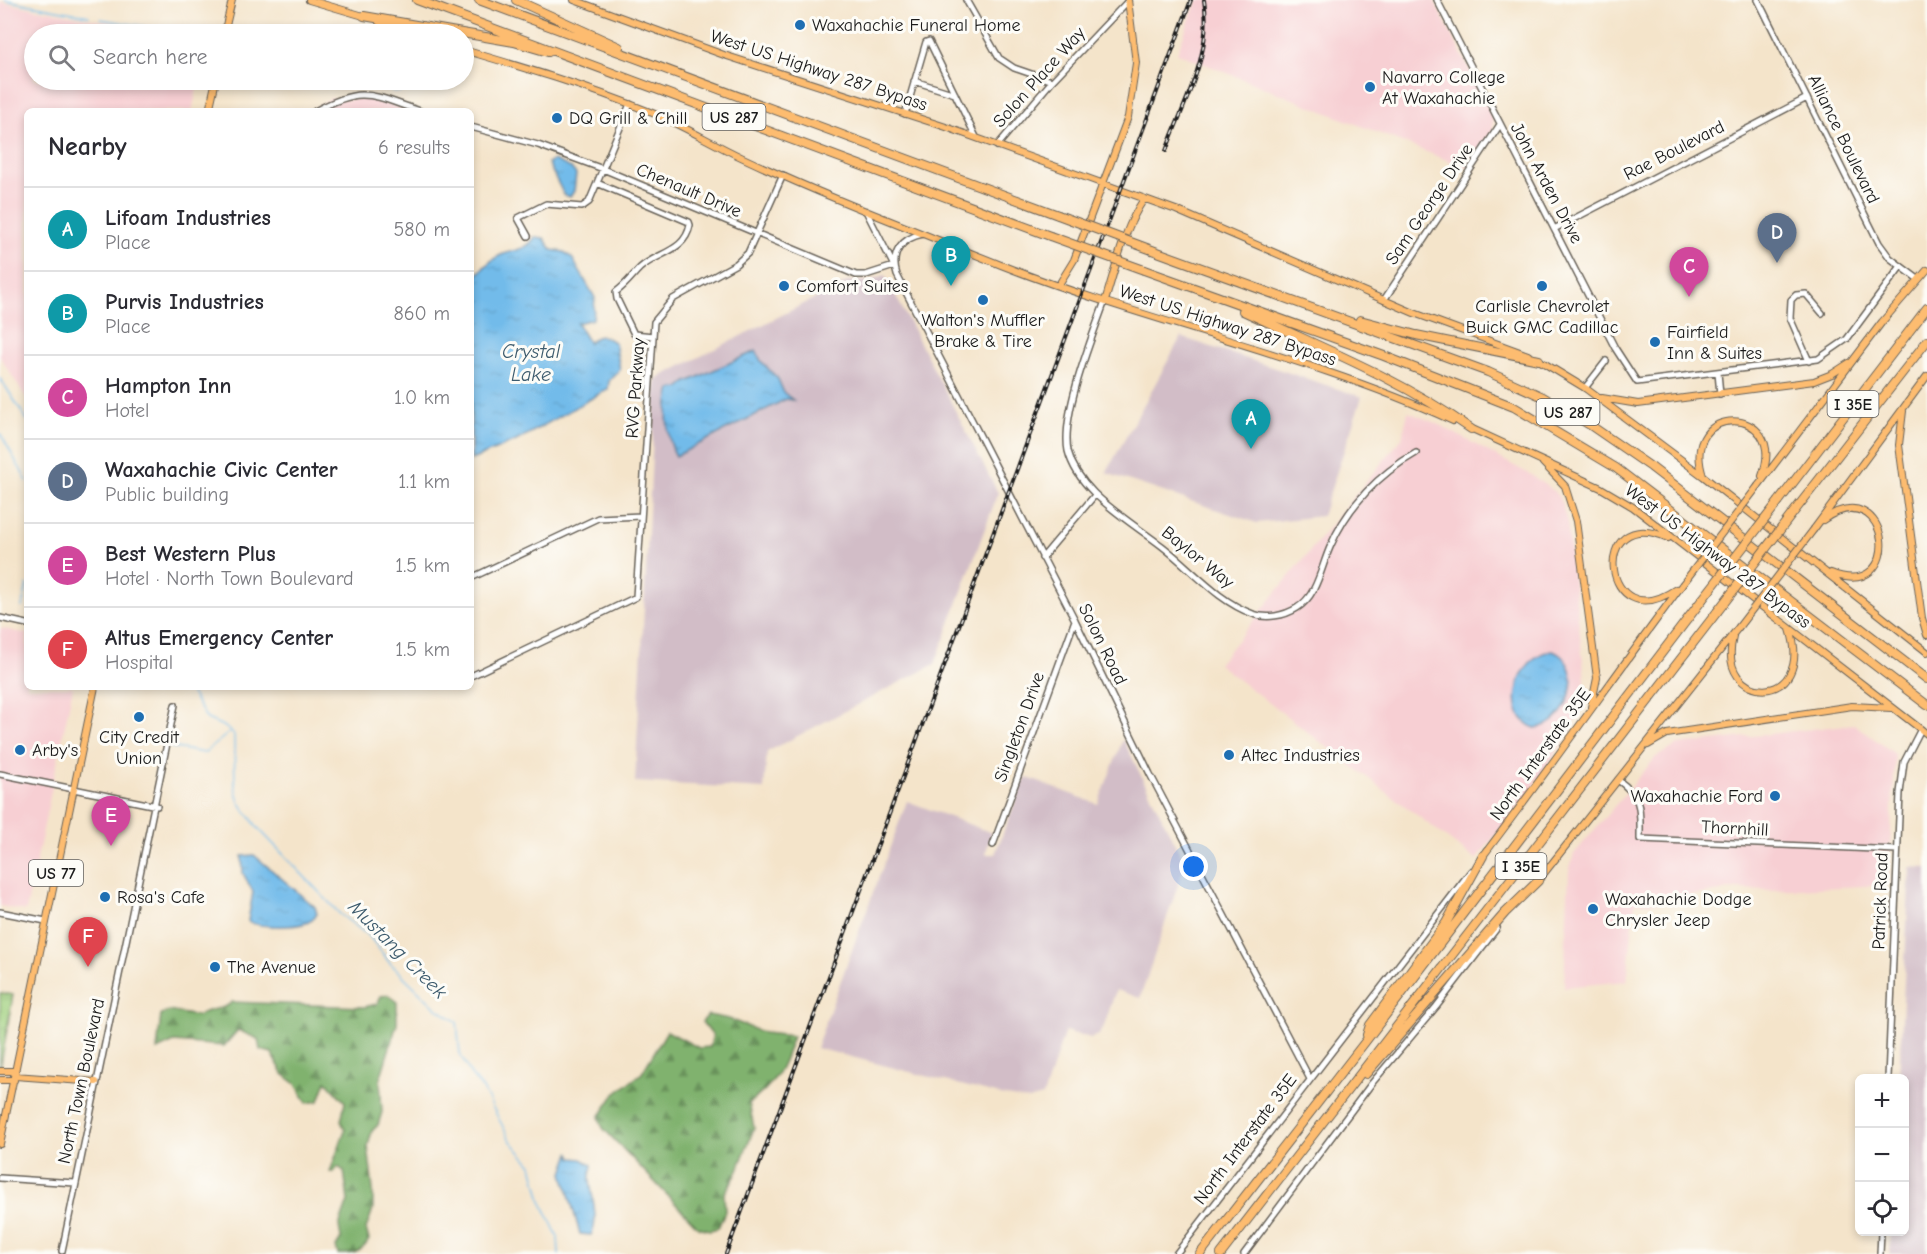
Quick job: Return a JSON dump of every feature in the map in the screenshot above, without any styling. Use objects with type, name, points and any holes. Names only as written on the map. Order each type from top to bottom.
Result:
[{"type":"highway","name":"US 287","points":[[417,0],[1050,236],[1484,394],[1537,420],[1616,468],[1927,705]]},
{"type":"highway","name":"US 287","points":[[479,0],[1488,372],[1543,397],[1590,425],[1651,467],[1927,679]]},
{"type":"highway","points":[[516,0],[615,44],[621,51]]},
{"type":"highway","points":[[364,16],[410,24]]},
{"type":"highway","points":[[474,35],[514,42],[590,63]]},
{"type":"highway","points":[[1290,300],[1416,335],[1539,360]]},
{"type":"highway","points":[[1232,302],[1243,311],[1395,382],[1445,410],[1471,429]]},
{"type":"highway","name":"I 35E","points":[[1200,1254],[1927,308]]},
{"type":"highway","name":"I 35E","points":[[1221,1254],[1927,341]]},
{"type":"highway","points":[[1365,1042],[1370,1025],[1446,923],[1484,856]]},
{"type":"highway","points":[[1325,1119],[1505,913],[1538,881]]},
{"type":"main road","points":[[226,24],[232,0]]},
{"type":"main road","points":[[309,0],[387,24]]},
{"type":"main road","name":"West US Highway 287 Bypass","points":[[574,0],[724,55],[976,137],[1176,210],[1384,300],[1539,360],[1585,388],[1703,476],[1927,652]]},
{"type":"main road","points":[[1058,286],[1074,260],[1128,117],[1136,72],[1136,55],[1128,0]]},
{"type":"main road","name":"West US Highway 287 Bypass","points":[[474,53],[630,104],[783,176],[1058,286],[1321,370],[1421,406],[1541,460],[1620,499],[1927,734]]},
{"type":"main road","points":[[210,108],[214,90]]},
{"type":"main road","points":[[1105,301],[1112,271],[1137,210],[1144,200]]},
{"type":"main road","name":"North Interstate 35E","points":[[1484,856],[1682,585],[1855,359],[1927,270]]},
{"type":"main road","points":[[1597,397],[1618,403],[1638,404],[1814,381],[1832,374],[1855,359]]},
{"type":"main road","points":[[1538,881],[1736,631],[1927,376]]},
{"type":"main road","points":[[1903,411],[1899,445],[1922,618],[1927,635]]},
{"type":"main road","points":[[1703,476],[1699,452],[1706,434],[1719,422],[1742,422],[1759,431],[1767,448],[1766,466],[1758,486]]},
{"type":"main road","points":[[1541,460],[1565,486],[1576,521],[1597,678],[1587,717]]},
{"type":"main road","points":[[1816,526],[1836,511],[1861,511],[1875,521],[1883,539],[1879,561],[1866,573],[1848,577],[1820,567]]},
{"type":"main road","points":[[1677,542],[1651,531],[1633,532],[1614,552],[1613,573],[1624,592],[1639,599],[1666,595],[1682,585]]},
{"type":"main road","points":[[1736,631],[1730,658],[1735,675],[1750,687],[1772,688],[1783,682],[1794,669],[1796,648],[1790,629]]},
{"type":"main road","name":"US 77","points":[[0,1144],[94,690]]},
{"type":"main road","points":[[1641,750],[1667,734],[1852,706],[1895,710]]},
{"type":"main road","points":[[0,1071],[15,1076],[96,1082]]},
{"type":"main road","points":[[0,1080],[15,1076]]},
{"type":"street","points":[[966,0],[999,58],[1014,68],[1052,81]]},
{"type":"street","name":"Solon Place Way","points":[[997,146],[1052,81],[1128,0]]},
{"type":"street","name":"John Arden Drive","points":[[1437,0],[1499,126],[1615,348],[1637,382],[1718,373]]},
{"type":"street","name":"Alliance Boulevard","points":[[1758,0],[1879,243],[1890,258],[1918,279]]},
{"type":"street","points":[[905,114],[929,41],[976,137]]},
{"type":"street","points":[[914,81],[955,94]]},
{"type":"street","points":[[321,108],[345,96],[366,94],[410,108]]},
{"type":"street","name":"Rae Boulevard","points":[[1554,229],[1807,98]]},
{"type":"street","points":[[528,236],[518,218],[546,204],[586,205],[630,104]]},
{"type":"street","name":"Sam George Drive","points":[[1384,300],[1499,126]]},
{"type":"street","name":"Chenault Drive","points":[[474,128],[538,145],[603,169],[856,275],[866,275],[894,266]]},
{"type":"street","name":"RVG Parkway","points":[[474,675],[636,597],[654,322],[673,299],[736,264],[748,254],[783,176]]},
{"type":"street","points":[[597,183],[688,222],[690,225],[683,243],[640,267],[629,283],[616,292],[617,299],[634,334],[653,336]]},
{"type":"street","name":"Solon Road","points":[[866,211],[1075,620],[1150,774],[1310,1079]]},
{"type":"street","points":[[894,266],[894,258],[903,243],[924,234]]},
{"type":"street","points":[[1720,394],[1718,373],[1809,361],[1827,355],[1847,339],[1901,266]]},
{"type":"street","points":[[1809,361],[1790,318],[1791,300],[1797,295],[1806,294],[1822,313]]},
{"type":"street","name":"Baylor Way","points":[[1105,301],[1069,417],[1068,450],[1074,466],[1095,495],[1177,558],[1218,595],[1254,615],[1272,616],[1298,607],[1308,598],[1316,586],[1330,545],[1352,508],[1384,475],[1416,453]]},
{"type":"street","points":[[1585,388],[1606,361]]},
{"type":"street","points":[[1042,558],[1095,495]]},
{"type":"street","points":[[474,577],[598,518],[641,516]]},
{"type":"street","points":[[0,618],[24,623]]},
{"type":"street","name":"Singleton Drive","points":[[993,845],[1075,620]]},
{"type":"street","name":"North Town Boulevard","points":[[62,1251],[156,806],[175,705]]},
{"type":"street","name":"Patrick Road","points":[[1888,1074],[1897,850],[1904,762],[1921,729]]},
{"type":"street","points":[[0,774],[156,806]]},
{"type":"street","name":"Thornhill","points":[[1618,780],[1636,796],[1640,806],[1640,839],[1897,850]]},
{"type":"street","name":"North Interstate 35E","points":[[1176,1254],[1484,856]]},
{"type":"street","points":[[1244,1254],[1372,1083],[1538,881]]},
{"type":"street","points":[[0,912],[46,921]]},
{"type":"street","points":[[0,1178],[75,1183]]},
{"type":"street","points":[[1880,1254],[1881,1236]]},
{"type":"shaded area","name":"Navarro College At Waxahachie","points":[[1197,0],[1434,0],[1493,116],[1493,130],[1467,168],[1177,53]]},
{"type":"shaded area","points":[[0,2],[116,24],[24,24],[24,90],[197,90],[193,108],[24,108],[24,394],[0,357]]},
{"type":"shaded area","points":[[367,97],[402,108],[315,108],[331,98],[346,100]]},
{"type":"shaded area","points":[[885,275],[998,493],[935,664],[767,752],[764,789],[635,782],[656,379],[849,281],[868,281]]},
{"type":"shaded area","points":[[1181,337],[1362,397],[1322,516],[1257,523],[1106,473]]},
{"type":"shaded area","points":[[1408,412],[1436,423],[1531,475],[1554,491],[1561,501],[1567,522],[1585,679],[1583,702],[1572,728],[1533,787],[1476,860],[1218,664],[1402,438]]},
{"type":"shaded area","points":[[0,628],[24,633],[24,690],[72,690],[26,911],[0,906]]},
{"type":"shaded area","points":[[1854,724],[1895,754],[1888,885],[1770,890],[1735,889],[1673,898],[1668,903],[1635,903],[1627,981],[1564,987],[1569,871],[1574,854],[1656,757],[1678,745]]},
{"type":"shaded area","points":[[1123,739],[1185,864],[1140,998],[1116,990],[1099,1035],[1091,1038],[1065,1031],[1043,1096],[1028,1100],[1000,1095],[816,1048],[907,801],[992,833],[985,854],[995,854],[1025,777],[1098,804]]},
{"type":"shaded area","points":[[1910,867],[1927,868],[1927,1254],[1890,1254],[1891,1236],[1909,1236],[1909,1074],[1899,1074]]},
{"type":"green space","points":[[0,993],[13,995],[0,1070]]},
{"type":"green space","points":[[388,995],[397,1002],[397,1024],[380,1079],[382,1112],[378,1125],[372,1131],[368,1146],[373,1190],[373,1209],[366,1229],[369,1240],[363,1248],[356,1252],[338,1254],[336,1247],[341,1239],[339,1226],[348,1201],[344,1171],[338,1167],[334,1172],[330,1172],[345,1130],[341,1121],[345,1102],[326,1081],[319,1101],[307,1103],[296,1084],[283,1074],[272,1053],[260,1050],[258,1039],[238,1030],[224,1046],[174,1042],[157,1050],[161,1015],[169,1011],[198,1016],[232,1002],[364,1007],[377,1004],[381,996]]},
{"type":"green space","points":[[708,1015],[729,1019],[764,1033],[793,1036],[786,1057],[772,1082],[749,1103],[754,1128],[736,1175],[724,1194],[725,1211],[718,1228],[710,1230],[698,1227],[603,1128],[599,1117],[615,1094],[642,1073],[667,1031],[699,1048],[710,1047],[713,1036],[702,1022]]},
{"type":"water","points":[[554,160],[571,168],[576,174],[574,191],[570,197],[564,195],[548,163]]},
{"type":"water","name":"Crystal Lake","points":[[535,237],[544,238],[552,250],[564,252],[572,258],[595,298],[593,319],[577,323],[589,343],[595,337],[602,336],[615,343],[620,369],[609,381],[608,389],[516,441],[474,459],[474,277],[493,259],[523,248]]},
{"type":"water","points":[[756,351],[761,361],[778,379],[784,393],[793,400],[786,399],[676,456],[670,441],[668,423],[671,389],[679,388],[685,383]]},
{"type":"water","points":[[1553,651],[1564,658],[1570,669],[1572,681],[1570,694],[1557,717],[1547,725],[1535,728],[1524,721],[1518,711],[1516,699],[1518,685],[1531,662],[1541,654]]},
{"type":"water","points":[[254,855],[315,907],[317,914],[311,921],[276,926],[260,925],[248,921],[253,892],[243,873],[242,856]]},
{"type":"water","points":[[570,1153],[572,1158],[582,1159],[592,1165],[590,1177],[595,1222],[591,1235],[580,1234],[563,1173]]},
{"type":"waterway","points":[[5,0],[89,16]]},
{"type":"waterway","points":[[101,19],[130,24]]},
{"type":"waterway","points":[[390,90],[398,92],[402,90]]},
{"type":"waterway","name":"Mustang Creek","points":[[0,378],[24,415]]},
{"type":"waterway","points":[[0,433],[24,476]]},
{"type":"waterway","points":[[22,607],[24,598]]},
{"type":"waterway","name":"Mustang Creek","points":[[189,690],[207,719],[225,727],[234,735],[235,787],[239,802],[258,828],[340,914],[370,937],[389,962],[436,1008],[457,1022],[460,1054],[471,1075],[483,1089],[510,1140],[532,1165],[541,1201],[558,1237],[559,1254]]},
{"type":"waterway","points":[[170,747],[204,753],[230,732]]},
{"type":"railway","points":[[726,1254],[1191,0]]},
{"type":"railway","points":[[1166,151],[1201,58],[1206,20],[1204,0]]},
{"type":"place","name":"Waxahachie Funeral Home","points":[[800,25]]},
{"type":"place","name":"Navarro College At Waxahachie","points":[[1370,87]]},
{"type":"place","name":"DQ Grill & Chill","points":[[557,118]]},
{"type":"place","name":"Waxahachie Civic Center","points":[[1777,263]]},
{"type":"place","name":"Comfort Suites","points":[[784,286]]},
{"type":"place","name":"Purvis Industries","points":[[951,286]]},
{"type":"place","name":"Carlisle Chevrolet Buick GMC Cadillac","points":[[1542,286]]},
{"type":"place","name":"Hampton Inn","points":[[1689,297]]},
{"type":"place","name":"Walton's Muffler Brake & Tire","points":[[983,300]]},
{"type":"place","name":"Fairfield Inn & Suites","points":[[1655,342]]},
{"type":"place","name":"Lifoam Industries","points":[[1251,449]]},
{"type":"place","name":"City Credit Union","points":[[139,717]]},
{"type":"place","name":"Arby's","points":[[20,750]]},
{"type":"place","name":"Altec Industries","points":[[1229,755]]},
{"type":"place","name":"Waxahachie Ford","points":[[1775,796]]},
{"type":"place","name":"Best Western Plus","points":[[111,846]]},
{"type":"place","name":"Rosa's Cafe","points":[[105,897]]},
{"type":"place","name":"Waxahachie Dodge Chrysler Jeep","points":[[1593,909]]},
{"type":"place","name":"Altus Emergency Center","points":[[88,967]]},
{"type":"place","name":"The Avenue","points":[[215,967]]}]
